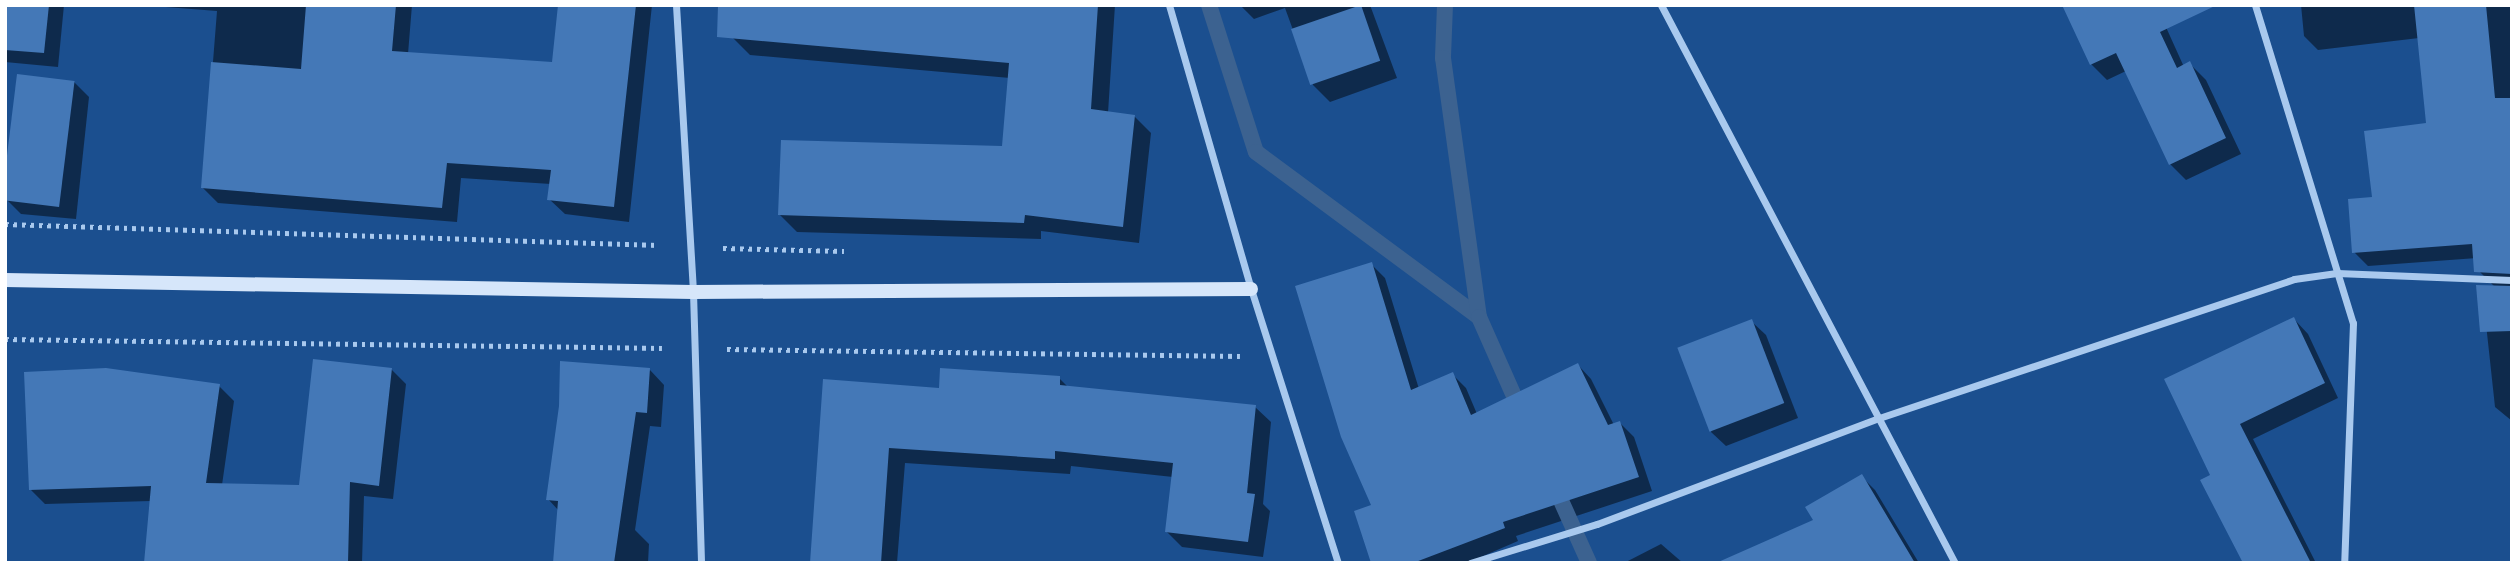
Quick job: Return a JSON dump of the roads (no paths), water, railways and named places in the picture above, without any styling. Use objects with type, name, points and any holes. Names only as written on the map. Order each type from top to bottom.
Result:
[{"type":"street","points":[[676,5],[693,292],[701,563]]},
{"type":"street","points":[[1169,5],[1251,289],[1338,563]]},
{"type":"street","points":[[1661,5],[1955,563]]},
{"type":"street","points":[[2255,5],[2353,323],[2344,563]]},
{"type":"street","points":[[1470,563],[1597,524],[1880,418],[2294,279],[2337,273],[2512,280]]},
{"type":"street","points":[[5,280],[693,292],[1251,289]]},
{"type":"waterway","points":[[1209,5],[1256,152],[1479,317]]},
{"type":"waterway","points":[[1445,5],[1443,58],[1479,317],[1522,414]]},
{"type":"waterway","points":[[1554,485],[1589,563]]}]
